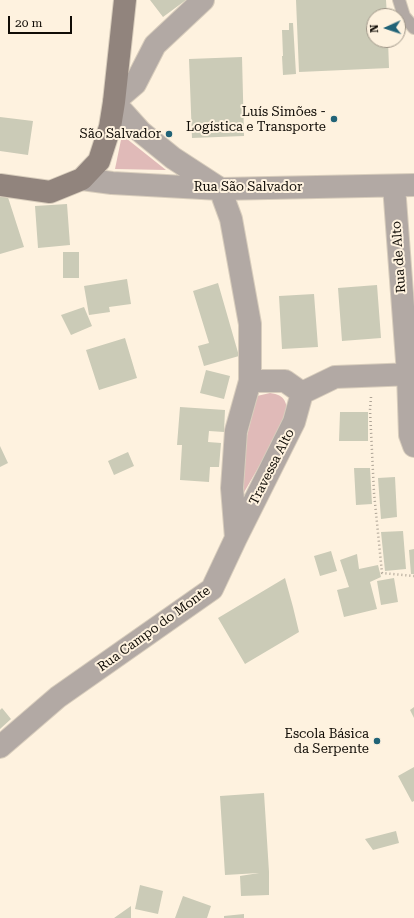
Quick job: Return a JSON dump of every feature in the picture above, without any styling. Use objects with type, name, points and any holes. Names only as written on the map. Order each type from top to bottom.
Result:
[{"type":"street","points":[[0,185],[50,192],[82,179],[99,161],[110,127],[125,0]]},
{"type":"street","points":[[114,102],[135,84],[155,45],[203,0]]},
{"type":"street","points":[[114,102],[141,132],[163,150],[220,188]]},
{"type":"street","name":"Rua São Salvador","points":[[82,179],[112,184],[220,188],[404,186]]},
{"type":"street","name":"Rua de Alto","points":[[404,186],[411,374],[410,434],[414,446]]},
{"type":"street","name":"Rua Campo do Monte","points":[[0,747],[58,697],[212,589],[236,538],[232,488],[236,431],[250,381],[250,324],[231,219],[220,188]]},
{"type":"street","points":[[250,381],[285,382],[302,393],[335,377],[411,374]]},
{"type":"street","name":"Travessa Alto","points":[[236,538],[294,422],[302,393]]},
{"type":"lane","points":[[399,0],[404,16],[414,28]]},
{"type":"path","points":[[373,376],[370,410],[374,493],[382,573],[414,576]]},
{"type":"shaded area","points":[[122,135],[166,170],[115,169]]},
{"type":"shaded area","points":[[270,393],[282,397],[286,403],[288,416],[239,501],[240,464],[257,396]]},
{"type":"building","points":[[150,0],[186,0],[163,17]]},
{"type":"building","points":[[296,0],[386,0],[386,8],[366,8],[366,48],[388,48],[389,68],[299,72]]},
{"type":"building","points":[[289,23],[293,23],[296,74],[283,75],[282,30],[289,30]]},
{"type":"building","points":[[242,57],[244,136],[192,138],[189,59]]},
{"type":"building","points":[[0,117],[33,121],[28,155],[0,151]]},
{"type":"building","points":[[5,188],[24,247],[0,254],[0,189]]},
{"type":"building","points":[[67,204],[70,245],[38,248],[35,206]]},
{"type":"building","points":[[63,252],[79,252],[79,278],[63,278]]},
{"type":"building","points":[[127,279],[131,304],[109,307],[110,312],[89,315],[84,286]]},
{"type":"building","points":[[218,283],[239,356],[204,366],[198,346],[209,343],[193,291]]},
{"type":"building","points":[[377,285],[381,338],[342,341],[338,288]]},
{"type":"building","points":[[314,294],[318,347],[282,349],[279,296]]},
{"type":"building","points":[[84,307],[92,326],[71,335],[61,315]]},
{"type":"building","points":[[125,338],[137,378],[99,390],[86,350]]},
{"type":"building","points":[[206,370],[230,376],[224,399],[200,393]]},
{"type":"building","points":[[180,407],[225,410],[224,432],[209,431],[208,442],[221,443],[219,467],[210,467],[209,482],[180,480],[182,445],[177,445]]},
{"type":"building","points":[[340,412],[368,412],[368,441],[339,441]]},
{"type":"building","points":[[0,446],[8,463],[0,467]]},
{"type":"building","points":[[128,452],[134,466],[114,475],[108,461]]},
{"type":"building","points":[[354,468],[370,468],[372,504],[356,505]]},
{"type":"building","points":[[395,477],[397,517],[381,519],[378,478]]},
{"type":"building","points":[[403,531],[406,569],[385,571],[381,532]]},
{"type":"building","points":[[414,549],[414,574],[411,574],[409,550]]},
{"type":"building","points":[[331,551],[337,571],[320,576],[314,556]]},
{"type":"building","points":[[357,554],[359,569],[378,565],[381,577],[370,582],[377,609],[344,617],[337,590],[349,587],[340,560]]},
{"type":"building","points":[[285,578],[299,632],[245,664],[218,618]]},
{"type":"building","points":[[394,578],[398,602],[381,605],[377,581]]},
{"type":"building","points":[[414,707],[414,718],[410,710]]},
{"type":"building","points":[[2,708],[11,719],[0,729],[0,710]]},
{"type":"building","points":[[414,767],[414,801],[412,802],[398,776]]},
{"type":"building","points":[[264,793],[269,895],[241,896],[240,876],[259,873],[225,875],[220,796]]},
{"type":"building","points":[[396,831],[399,843],[373,850],[365,839]]},
{"type":"building","points":[[140,885],[163,891],[158,914],[135,909]]},
{"type":"building","points":[[183,896],[211,906],[207,918],[175,918]]},
{"type":"building","points":[[131,906],[131,918],[114,918]]},
{"type":"building","points":[[244,914],[244,918],[224,918],[224,916]]},
{"type":"place","name":"Luís Simões - Logística e Transporte","points":[[334,119]]},
{"type":"place","name":"São Salvador","points":[[169,134]]},
{"type":"place","name":"Escola Básica da Serpente","points":[[377,741]]}]
